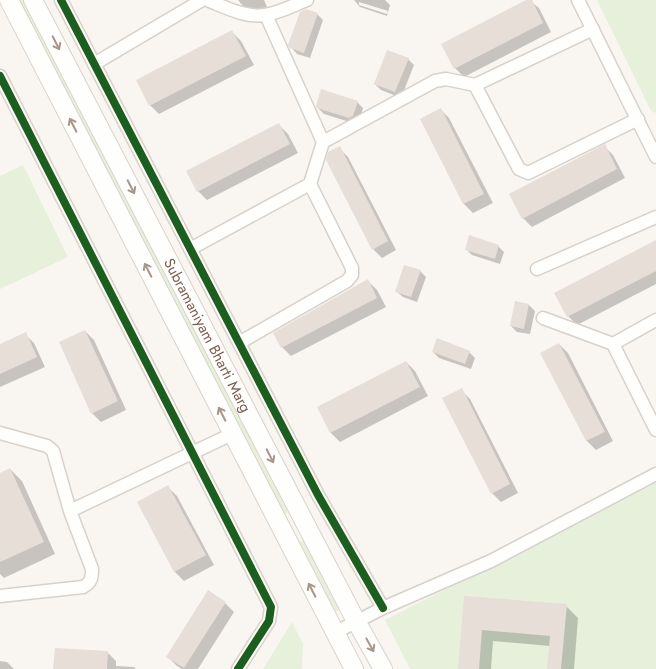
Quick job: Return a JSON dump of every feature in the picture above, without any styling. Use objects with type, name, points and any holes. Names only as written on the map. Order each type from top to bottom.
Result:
[{"type":"main road","name":"Subramaniyam Bharti Marg","points":[[9,0],[354,669]]},
{"type":"main road","name":"Subramaniyam Bharti Marg","points":[[33,0],[356,621],[383,669]]},
{"type":"main road","points":[[337,669],[338,639]]},
{"type":"street","points":[[61,0],[318,495],[383,608]]},
{"type":"street","points":[[94,64],[202,0]]},
{"type":"street","points":[[207,0],[243,14],[255,16],[266,15],[307,0]]},
{"type":"street","points":[[578,0],[656,157]]},
{"type":"street","points":[[239,343],[347,281],[352,275],[352,268],[310,184],[323,142],[266,15]]},
{"type":"street","points":[[323,142],[435,81],[446,79],[475,85],[593,29]]},
{"type":"street","points":[[0,76],[272,607],[269,621],[238,669]]},
{"type":"street","points":[[475,85],[518,169],[528,173],[638,119]]},
{"type":"street","points":[[190,249],[310,184]]},
{"type":"street","points":[[536,269],[656,217]]},
{"type":"street","points":[[544,318],[613,344],[656,430]]},
{"type":"street","points":[[613,344],[656,320]]},
{"type":"street","points":[[0,433],[47,446],[54,452],[70,511],[92,569],[92,578],[83,587],[0,596]]},
{"type":"street","points":[[70,511],[232,434]]},
{"type":"street","points":[[338,639],[356,621],[491,560],[656,474]]},
{"type":"green space","points":[[17,0],[27,0],[288,512],[283,515]]},
{"type":"green space","points":[[597,0],[656,0],[656,113],[651,111]]},
{"type":"green space","points":[[23,165],[68,257],[0,289],[0,176]]},
{"type":"green space","points":[[656,483],[656,669],[410,669],[385,620]]},
{"type":"green space","points":[[304,540],[340,609],[335,612],[298,543]]},
{"type":"green space","points":[[292,622],[303,644],[302,669],[263,669]]},
{"type":"building","points":[[526,0],[532,0],[543,23],[454,69],[441,44]]},
{"type":"building","points":[[306,9],[318,13],[304,53],[290,48],[288,45],[300,12]]},
{"type":"building","points":[[232,30],[246,56],[149,106],[136,80]]},
{"type":"building","points":[[387,50],[409,58],[395,92],[374,84]]},
{"type":"building","points":[[321,89],[358,101],[353,116],[349,118],[317,108]]},
{"type":"building","points":[[441,108],[484,194],[463,204],[420,119]]},
{"type":"building","points":[[279,123],[290,144],[197,192],[186,171]]},
{"type":"building","points":[[605,144],[617,169],[522,219],[509,194]]},
{"type":"building","points":[[340,146],[388,241],[372,250],[326,160],[328,152]]},
{"type":"building","points":[[469,235],[499,245],[495,259],[465,250]]},
{"type":"building","points":[[656,240],[656,271],[567,317],[554,293]]},
{"type":"building","points":[[404,265],[421,270],[411,297],[395,292]]},
{"type":"building","points":[[368,279],[377,298],[281,348],[273,333]]},
{"type":"building","points":[[515,301],[529,304],[524,329],[510,326]]},
{"type":"building","points":[[85,330],[118,401],[91,414],[59,342]]},
{"type":"building","points":[[26,332],[37,357],[0,374],[0,344]]},
{"type":"building","points":[[437,338],[470,351],[465,364],[432,352]]},
{"type":"building","points":[[559,343],[605,432],[586,441],[540,353]]},
{"type":"building","points":[[406,361],[420,387],[330,433],[317,407]]},
{"type":"building","points":[[462,388],[510,484],[491,494],[442,398]]},
{"type":"building","points":[[10,468],[44,542],[0,562],[0,473]]},
{"type":"building","points":[[168,485],[206,555],[174,572],[137,502]]},
{"type":"building","points":[[208,590],[226,602],[184,668],[166,657]]},
{"type":"building","points":[[464,596],[567,604],[561,669],[547,669],[550,636],[482,630],[479,669],[458,669]]},
{"type":"building","points":[[55,648],[108,651],[107,669],[53,669]]},
{"type":"cycle path","points":[[61,0],[318,495],[383,608]]},
{"type":"cycle path","points":[[0,76],[271,607],[269,621],[238,669]]}]
